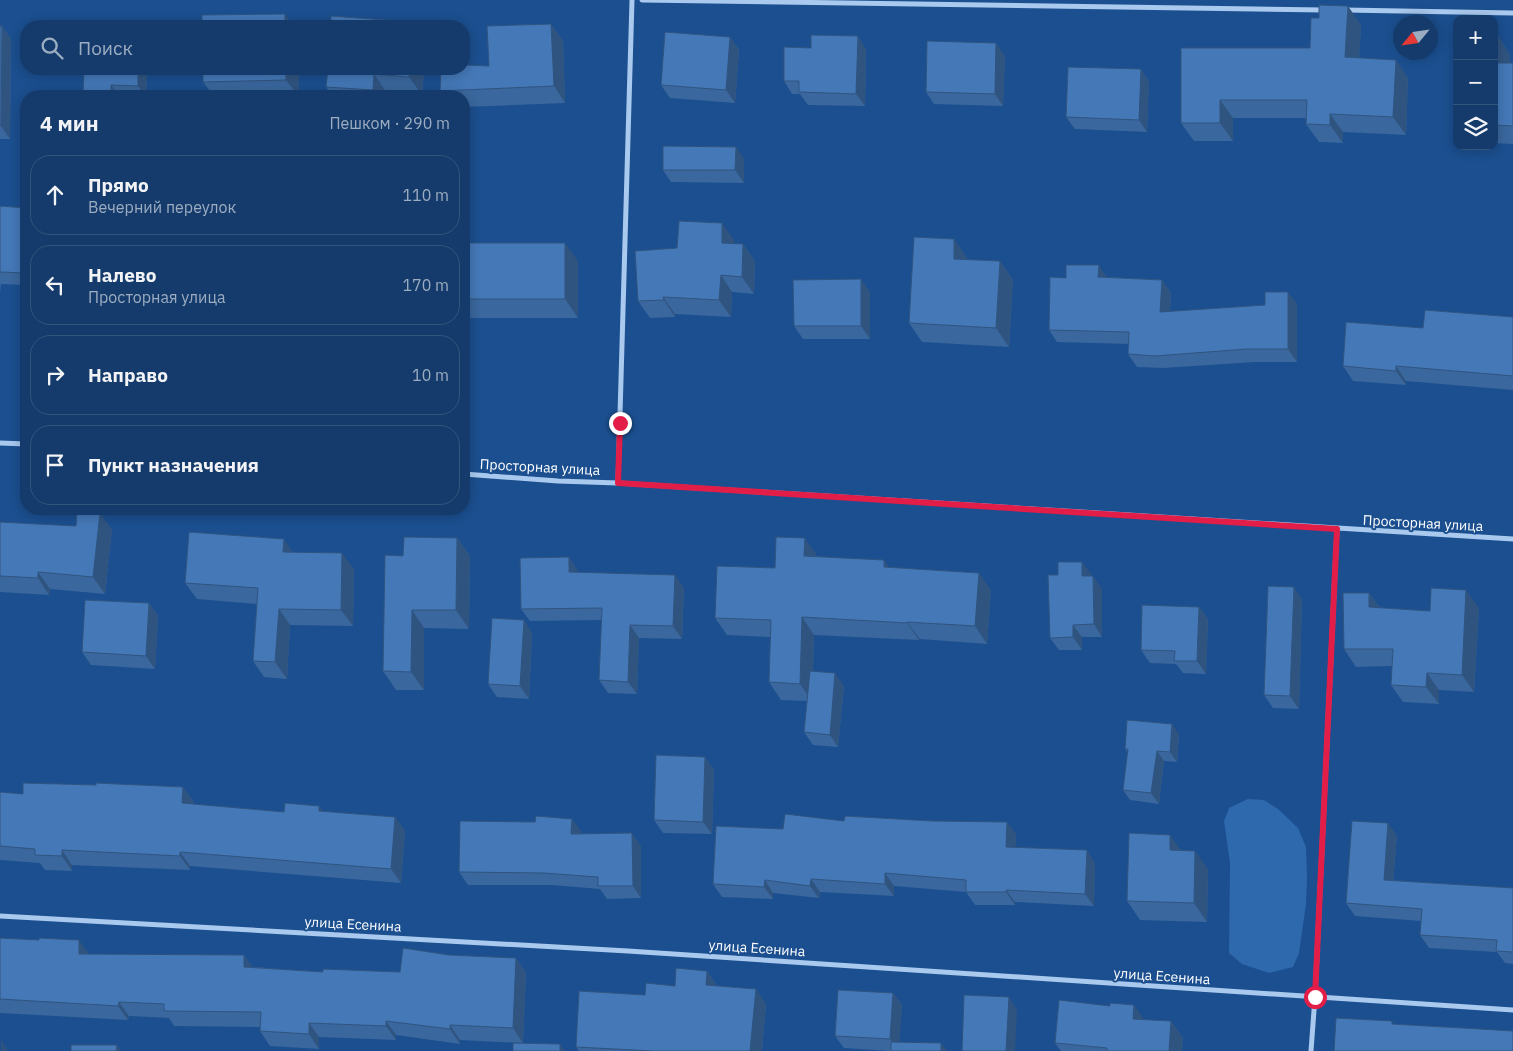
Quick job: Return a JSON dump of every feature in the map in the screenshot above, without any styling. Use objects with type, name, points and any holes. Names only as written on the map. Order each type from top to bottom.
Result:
[{"type":"street","points":[[618,483],[632,0]]},
{"type":"street","points":[[642,0],[1513,13]]},
{"type":"street","points":[[0,443],[20,444]]},
{"type":"street","name":"Просторная улица","points":[[470,474],[1513,539]]},
{"type":"street","points":[[1311,1051],[1337,529]]},
{"type":"street","name":"улица Есенина","points":[[0,916],[628,951],[1513,1010]]},
{"type":"shaded area","points":[[1248,799],[1264,800],[1278,809],[1298,828],[1306,847],[1306,904],[1299,953],[1293,967],[1269,973],[1242,964],[1229,953],[1230,863],[1224,821],[1229,808]]},
{"type":"building","points":[[1319,5],[1348,6],[1345,57],[1396,60],[1393,117],[1330,114],[1330,125],[1306,124],[1307,100],[1220,100],[1220,123],[1181,123],[1181,48],[1310,48],[1311,18],[1319,18]]},
{"type":"building","points":[[285,14],[285,20],[202,20],[202,15]]},
{"type":"building","points":[[331,16],[386,20],[331,20]]},
{"type":"building","points":[[551,24],[554,86],[440,90],[441,75],[470,75],[470,65],[489,66],[487,26]]},
{"type":"building","points":[[0,26],[2,26],[1,126],[0,126]]},
{"type":"building","points":[[665,32],[730,37],[726,90],[661,85]]},
{"type":"building","points":[[811,35],[858,36],[856,94],[799,92],[799,81],[784,81],[784,47],[811,48]]},
{"type":"building","points":[[927,41],[996,43],[995,94],[926,92]]},
{"type":"building","points":[[1498,63],[1513,63],[1513,126],[1498,125]]},
{"type":"building","points":[[1068,67],[1141,69],[1139,120],[1066,117]]},
{"type":"building","points":[[84,75],[138,75],[138,86],[111,85],[111,90],[83,90]]},
{"type":"building","points":[[203,75],[286,75],[286,80],[203,82]]},
{"type":"building","points":[[327,75],[374,75],[373,90],[326,87]]},
{"type":"building","points":[[386,75],[409,75],[409,77]]},
{"type":"building","points":[[663,146],[736,147],[735,170],[663,170]]},
{"type":"building","points":[[0,206],[20,208],[20,273],[0,272]]},
{"type":"building","points":[[679,221],[722,223],[722,243],[743,244],[742,277],[721,275],[719,300],[663,297],[664,300],[638,301],[635,251],[677,248]]},
{"type":"building","points":[[914,237],[954,239],[954,259],[1000,261],[996,328],[909,323]]},
{"type":"building","points":[[470,243],[565,243],[565,299],[470,299]]},
{"type":"building","points":[[1066,265],[1099,265],[1098,277],[1162,280],[1160,312],[1265,305],[1265,292],[1288,292],[1288,349],[1247,349],[1155,356],[1128,354],[1129,332],[1049,330],[1050,277],[1066,278]]},
{"type":"building","points":[[861,279],[861,326],[794,326],[793,280]]},
{"type":"building","points":[[1425,310],[1513,317],[1513,376],[1396,366],[1396,371],[1343,366],[1346,322],[1423,328]]},
{"type":"building","points":[[77,515],[100,515],[93,577],[38,572],[38,578],[0,576],[0,522],[76,526]]},
{"type":"building","points":[[189,532],[284,539],[283,552],[342,553],[341,610],[279,609],[275,662],[253,661],[258,588],[185,583]]},
{"type":"building","points":[[404,537],[457,538],[456,610],[412,610],[411,672],[383,671],[385,555],[403,556]]},
{"type":"building","points":[[776,537],[805,538],[804,556],[884,560],[884,567],[979,573],[975,626],[802,617],[800,684],[769,682],[771,620],[715,618],[717,566],[775,568]]},
{"type":"building","points":[[569,557],[569,572],[675,575],[673,626],[630,625],[628,682],[599,680],[602,608],[521,609],[520,558]]},
{"type":"building","points":[[1058,562],[1082,562],[1082,576],[1093,576],[1094,624],[1073,625],[1073,637],[1050,638],[1048,575],[1058,575]]},
{"type":"building","points":[[1268,586],[1294,587],[1290,696],[1264,695]]},
{"type":"building","points":[[1431,588],[1466,590],[1462,675],[1427,673],[1426,687],[1391,685],[1393,649],[1344,649],[1343,593],[1369,593],[1369,607],[1430,611]]},
{"type":"building","points":[[85,600],[149,603],[146,656],[82,652]]},
{"type":"building","points":[[1142,605],[1199,607],[1197,661],[1174,661],[1175,651],[1141,650]]},
{"type":"building","points":[[492,618],[524,620],[520,686],[488,684]]},
{"type":"building","points":[[810,671],[835,673],[830,735],[804,732]]},
{"type":"building","points":[[1127,720],[1172,724],[1170,752],[1157,751],[1151,793],[1123,790],[1128,749],[1125,749]]},
{"type":"building","points":[[656,755],[705,757],[703,822],[654,820]]},
{"type":"building","points":[[23,783],[96,785],[96,783],[183,787],[182,803],[284,812],[285,803],[319,806],[319,811],[395,817],[391,869],[180,852],[180,856],[62,850],[62,856],[35,855],[35,849],[0,846],[0,792],[23,794]]},
{"type":"building","points":[[785,814],[844,821],[845,816],[932,821],[1007,822],[1006,847],[1087,850],[1085,894],[1006,890],[1006,892],[966,892],[966,880],[885,873],[885,884],[811,879],[810,886],[765,880],[764,887],[713,884],[716,826],[783,829]]},
{"type":"building","points":[[536,816],[572,819],[571,834],[632,833],[633,886],[598,886],[598,877],[543,873],[459,872],[460,821],[535,822]]},
{"type":"building","points":[[1352,821],[1388,823],[1384,880],[1513,888],[1513,952],[1496,951],[1497,940],[1420,935],[1422,909],[1346,903]]},
{"type":"building","points":[[1129,833],[1170,835],[1170,850],[1195,851],[1194,903],[1127,901]]},
{"type":"building","points":[[0,938],[79,940],[79,954],[244,955],[244,967],[323,972],[323,969],[400,972],[403,948],[449,955],[516,958],[513,1028],[450,1025],[450,1029],[386,1021],[386,1026],[309,1023],[309,1034],[260,1031],[261,1012],[164,1011],[164,1004],[119,1002],[118,1006],[0,999]]},
{"type":"building","points":[[676,968],[707,971],[706,985],[756,989],[750,1051],[653,1051],[576,1047],[579,991],[645,995],[646,983],[675,986]]},
{"type":"building","points":[[838,990],[893,993],[890,1039],[835,1036]]},
{"type":"building","points":[[964,995],[1009,997],[1006,1051],[962,1051]]},
{"type":"building","points":[[1059,1000],[1110,1006],[1110,1003],[1134,1005],[1133,1019],[1171,1021],[1169,1051],[1107,1051],[1107,1048],[1055,1043]]},
{"type":"building","points":[[1336,1018],[1392,1021],[1392,1024],[1513,1031],[1513,1051],[1334,1051]]},
{"type":"building","points":[[891,1042],[941,1043],[941,1051],[891,1051]]},
{"type":"building","points":[[513,1043],[560,1044],[560,1051],[513,1051]]},
{"type":"building","points":[[71,1045],[117,1045],[116,1051],[71,1051]]},
{"type":"route","points":[[620,423],[618,483],[1337,529],[1315,997]]}]
